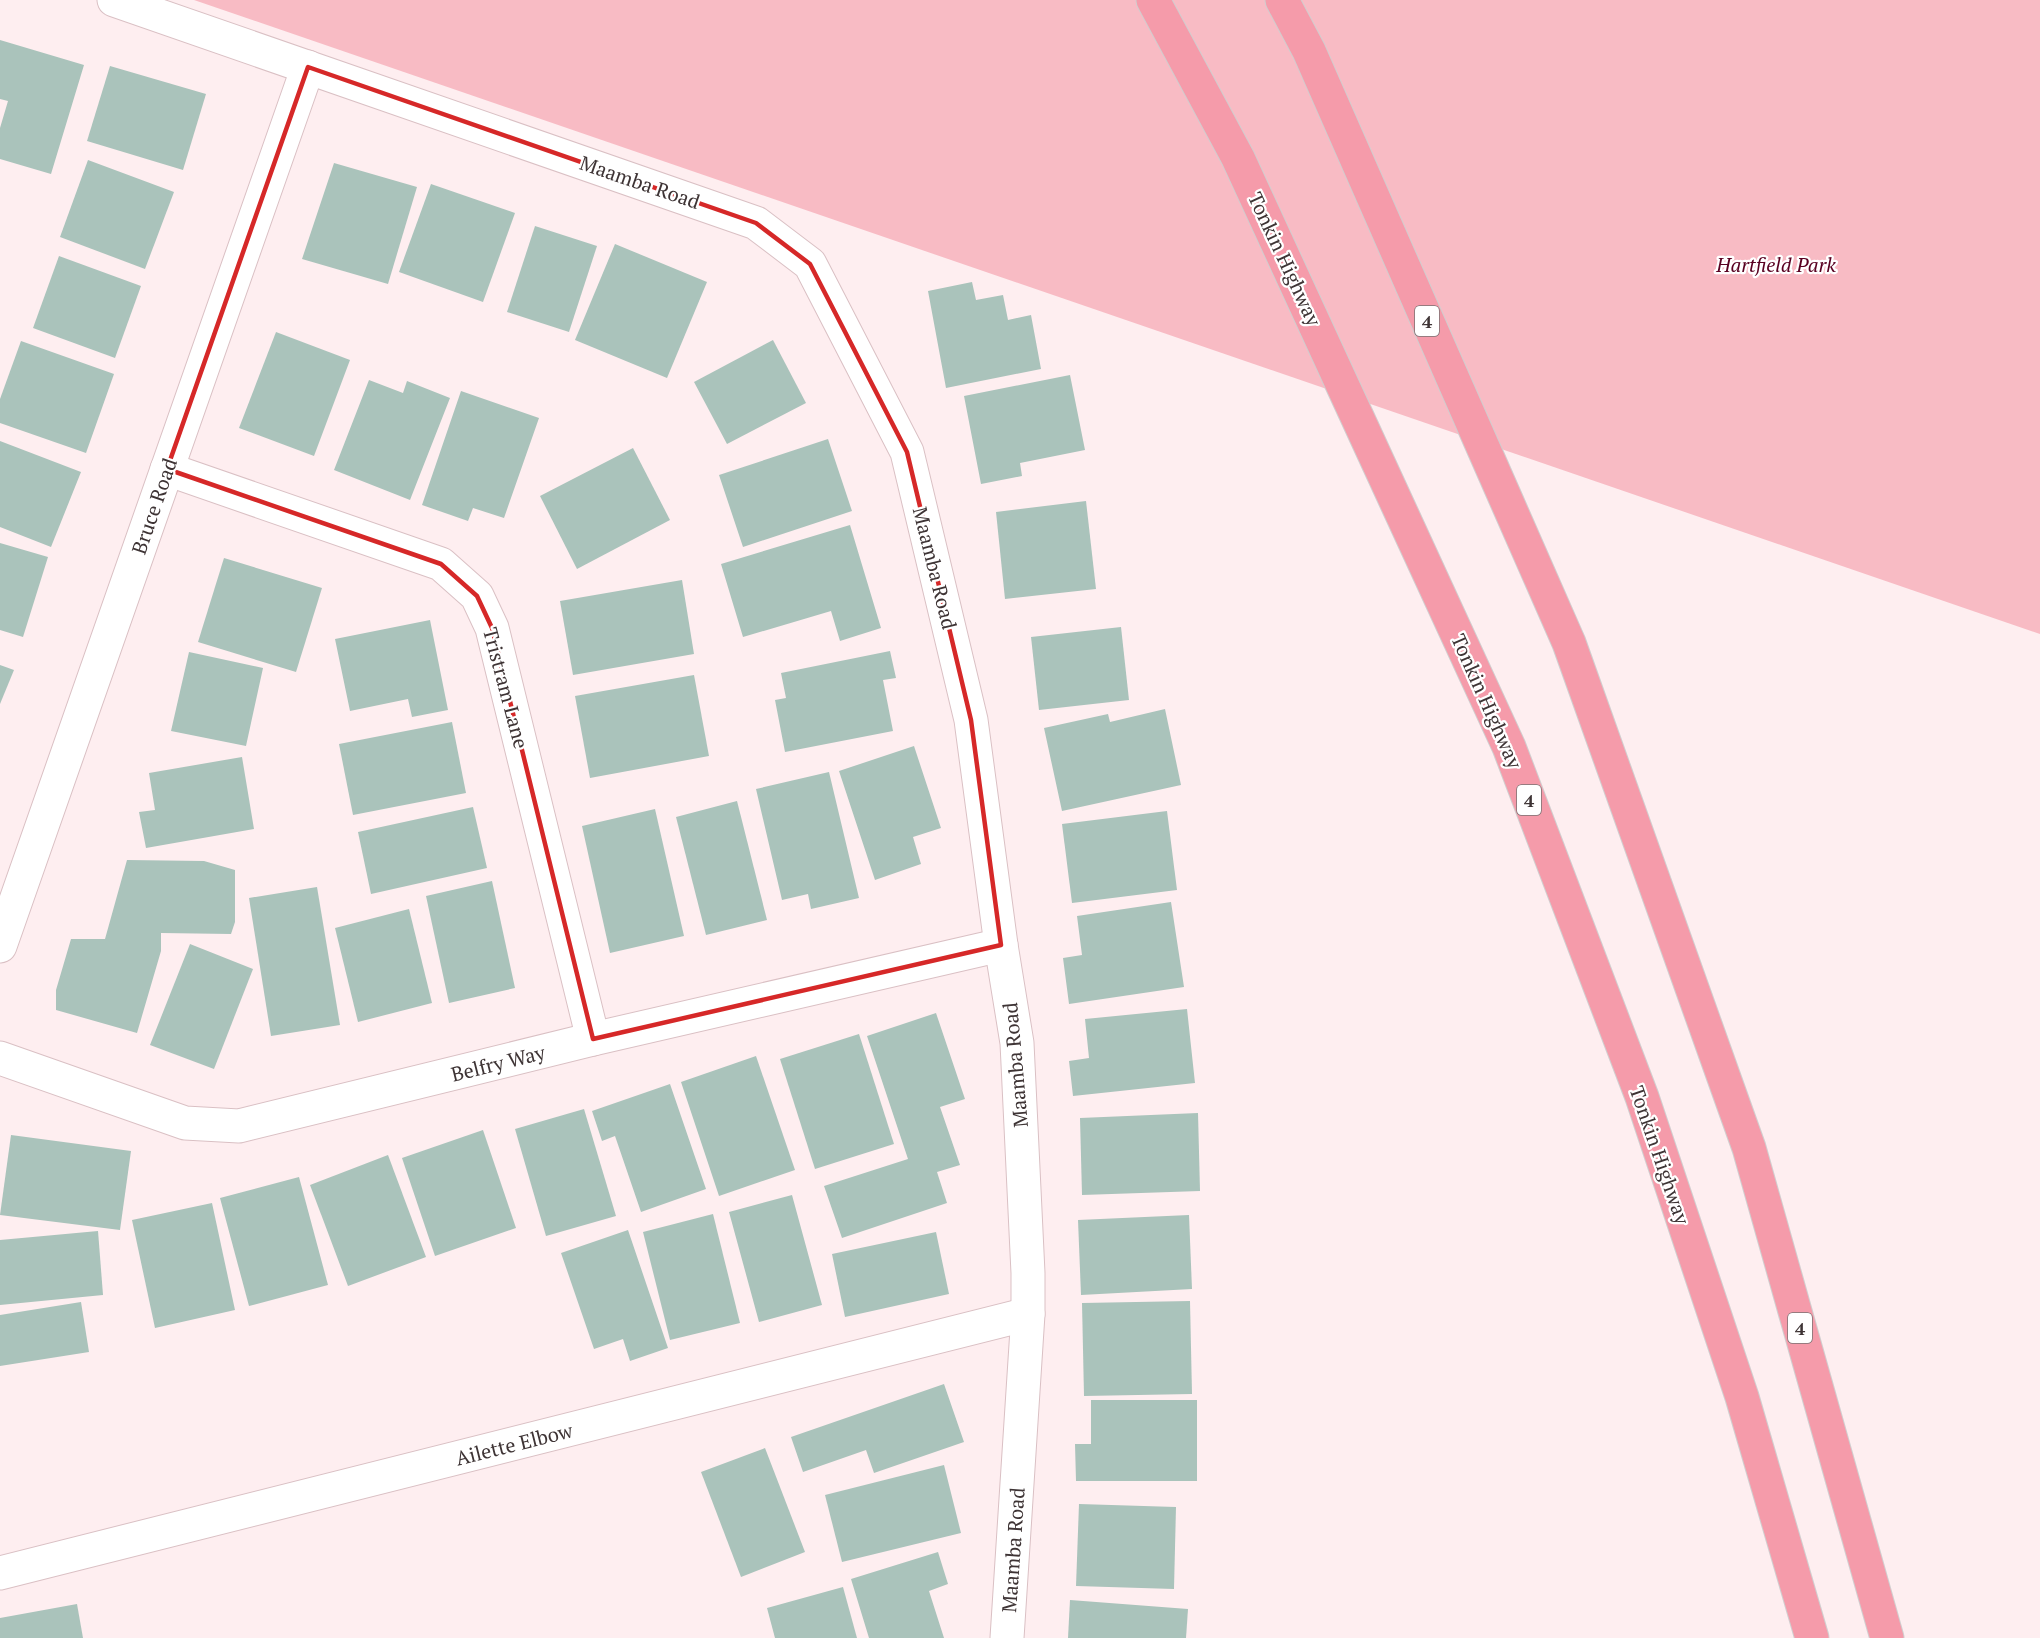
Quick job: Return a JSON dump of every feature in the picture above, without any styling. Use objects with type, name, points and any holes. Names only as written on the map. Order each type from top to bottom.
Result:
[{"type":"highway","name":"Tonkin Highway","points":[[1153,0],[1238,158],[1509,747],[1642,1097],[1742,1397],[1812,1638]]},
{"type":"highway","name":"4","points":[[1282,0],[1309,51],[1569,643],[1749,1148],[1887,1638]]},
{"type":"street","name":"Maamba Road","points":[[114,0],[756,223],[810,264],[907,452],[971,720],[1001,945],[1017,1043],[1028,1314],[1007,1638]]},
{"type":"street","name":"Bruce Road","points":[[0,946],[308,67]]},
{"type":"street","name":"Tristram Lane","points":[[167,469],[441,564],[477,596],[492,628],[593,1040]]},
{"type":"street","name":"Belfry Way","points":[[0,1058],[185,1123],[239,1126],[593,1040],[1001,945]]},
{"type":"street","name":"Ailette Elbow","points":[[0,1573],[1028,1314]]},
{"type":"highlighted area","points":[[308,67],[756,223],[810,264],[907,452],[971,720],[1001,945],[593,1039],[492,628],[477,596],[441,564],[167,469]]},
{"type":"green space","name":"Hartfield Park","points":[[194,0],[2040,0],[2040,634]]},
{"type":"building","points":[[0,40],[84,65],[51,174],[0,159],[0,128],[8,101],[0,99]]},
{"type":"building","points":[[110,66],[206,94],[183,170],[87,141]]},
{"type":"building","points":[[88,160],[174,192],[145,269],[60,237]]},
{"type":"building","points":[[334,163],[417,187],[388,284],[302,259]]},
{"type":"building","points":[[431,184],[515,213],[483,302],[399,272]]},
{"type":"building","points":[[535,226],[597,246],[569,332],[507,312]]},
{"type":"building","points":[[615,244],[707,282],[667,378],[575,340]]},
{"type":"building","points":[[59,256],[141,286],[115,358],[33,328]]},
{"type":"building","points":[[972,282],[976,300],[1003,295],[1008,320],[1031,315],[1041,369],[946,388],[928,291]]},
{"type":"building","points":[[276,332],[350,360],[314,456],[239,428]]},
{"type":"building","points":[[773,340],[806,403],[727,444],[694,382]]},
{"type":"building","points":[[21,341],[114,374],[86,453],[0,423],[0,399]]},
{"type":"building","points":[[1070,375],[1085,450],[1020,463],[1022,476],[981,484],[964,396]]},
{"type":"building","points":[[369,380],[403,393],[407,381],[450,398],[410,500],[334,470]]},
{"type":"building","points":[[461,391],[539,418],[504,518],[473,508],[468,521],[422,505]]},
{"type":"building","points":[[828,439],[852,511],[743,547],[719,475]]},
{"type":"building","points":[[0,441],[81,472],[51,547],[0,527]]},
{"type":"building","points":[[633,448],[670,520],[577,569],[540,496]]},
{"type":"building","points":[[1086,501],[1096,589],[1005,599],[996,512]]},
{"type":"building","points":[[850,525],[881,628],[840,641],[831,611],[743,637],[721,564]]},
{"type":"building","points":[[0,543],[48,557],[23,637],[0,630]]},
{"type":"building","points":[[224,558],[322,588],[296,672],[198,642]]},
{"type":"building","points":[[682,580],[694,654],[573,675],[560,601]]},
{"type":"building","points":[[430,620],[448,710],[412,717],[408,699],[350,711],[335,639]]},
{"type":"building","points":[[1121,627],[1129,700],[1039,710],[1031,637]]},
{"type":"building","points":[[890,651],[896,678],[883,680],[893,731],[785,752],[775,700],[786,698],[781,673]]},
{"type":"building","points":[[189,652],[263,668],[246,746],[171,731]]},
{"type":"building","points":[[0,665],[14,670],[0,704]]},
{"type":"building","points":[[694,675],[709,756],[590,778],[575,696]]},
{"type":"building","points":[[1165,709],[1181,785],[1062,811],[1044,728],[1108,714],[1110,722]]},
{"type":"building","points":[[452,722],[466,793],[353,815],[339,744]]},
{"type":"building","points":[[914,746],[941,828],[913,837],[921,864],[875,880],[839,771]]},
{"type":"building","points":[[242,757],[254,829],[146,848],[139,812],[155,810],[149,773]]},
{"type":"building","points":[[829,772],[859,898],[811,909],[808,894],[782,900],[756,789]]},
{"type":"building","points":[[737,801],[767,920],[706,935],[676,817]]},
{"type":"building","points":[[473,807],[487,868],[371,894],[358,832]]},
{"type":"building","points":[[655,809],[684,936],[610,953],[582,826]]},
{"type":"building","points":[[1167,811],[1177,890],[1072,903],[1062,824]]},
{"type":"building","points":[[127,860],[204,861],[235,870],[235,922],[231,934],[161,933],[161,951],[137,1033],[56,1010],[56,990],[71,939],[105,939]]},
{"type":"building","points":[[492,881],[515,988],[449,1003],[426,896]]},
{"type":"building","points":[[317,887],[340,1025],[271,1036],[249,898]]},
{"type":"building","points":[[1171,902],[1184,987],[1069,1004],[1063,958],[1082,955],[1077,916]]},
{"type":"building","points":[[409,909],[432,1003],[358,1022],[335,928]]},
{"type":"building","points":[[190,944],[253,969],[214,1069],[150,1045]]},
{"type":"building","points":[[1187,1009],[1195,1083],[1073,1096],[1069,1061],[1089,1058],[1085,1019]]},
{"type":"building","points":[[936,1013],[965,1099],[940,1107],[960,1165],[937,1172],[947,1203],[842,1238],[824,1186],[908,1159],[867,1036]]},
{"type":"building","points":[[859,1034],[894,1144],[815,1169],[780,1059]]},
{"type":"building","points":[[756,1056],[795,1170],[719,1196],[681,1082]]},
{"type":"building","points":[[670,1084],[706,1189],[641,1212],[615,1136],[602,1141],[592,1111]]},
{"type":"building","points":[[584,1109],[616,1216],[546,1236],[515,1129]]},
{"type":"building","points":[[1198,1113],[1200,1191],[1082,1195],[1080,1118]]},
{"type":"building","points":[[483,1130],[516,1228],[435,1256],[402,1158]]},
{"type":"building","points":[[11,1135],[131,1151],[120,1230],[0,1215]]},
{"type":"building","points":[[388,1155],[426,1257],[348,1286],[310,1185]]},
{"type":"building","points":[[299,1177],[328,1285],[249,1306],[220,1198]]},
{"type":"building","points":[[792,1195],[822,1305],[759,1322],[729,1212]]},
{"type":"building","points":[[212,1203],[235,1310],[155,1328],[132,1220]]},
{"type":"building","points":[[713,1214],[740,1323],[670,1340],[643,1232]]},
{"type":"building","points":[[1189,1215],[1192,1289],[1081,1295],[1078,1220]]},
{"type":"building","points":[[628,1230],[668,1348],[630,1361],[623,1339],[594,1349],[561,1253]]},
{"type":"building","points":[[98,1231],[103,1295],[0,1305],[0,1240]]},
{"type":"building","points":[[936,1232],[949,1294],[845,1317],[832,1254]]},
{"type":"building","points":[[1190,1301],[1192,1394],[1084,1396],[1082,1303]]},
{"type":"building","points":[[81,1302],[89,1352],[0,1366],[0,1315]]},
{"type":"building","points":[[944,1384],[964,1442],[874,1473],[866,1450],[803,1472],[791,1437]]},
{"type":"building","points":[[1091,1400],[1197,1400],[1197,1481],[1076,1481],[1075,1444],[1091,1444]]},
{"type":"building","points":[[765,1448],[805,1552],[741,1577],[701,1472]]},
{"type":"building","points":[[944,1465],[961,1533],[842,1562],[825,1495]]},
{"type":"building","points":[[1079,1504],[1176,1507],[1174,1589],[1076,1586]]},
{"type":"building","points":[[938,1552],[948,1584],[929,1591],[944,1638],[869,1638],[851,1579]]},
{"type":"building","points":[[843,1587],[857,1638],[775,1638],[767,1608]]},
{"type":"building","points":[[1070,1600],[1188,1609],[1186,1638],[1068,1638]]},
{"type":"building","points":[[77,1604],[83,1638],[0,1638],[0,1618]]}]
